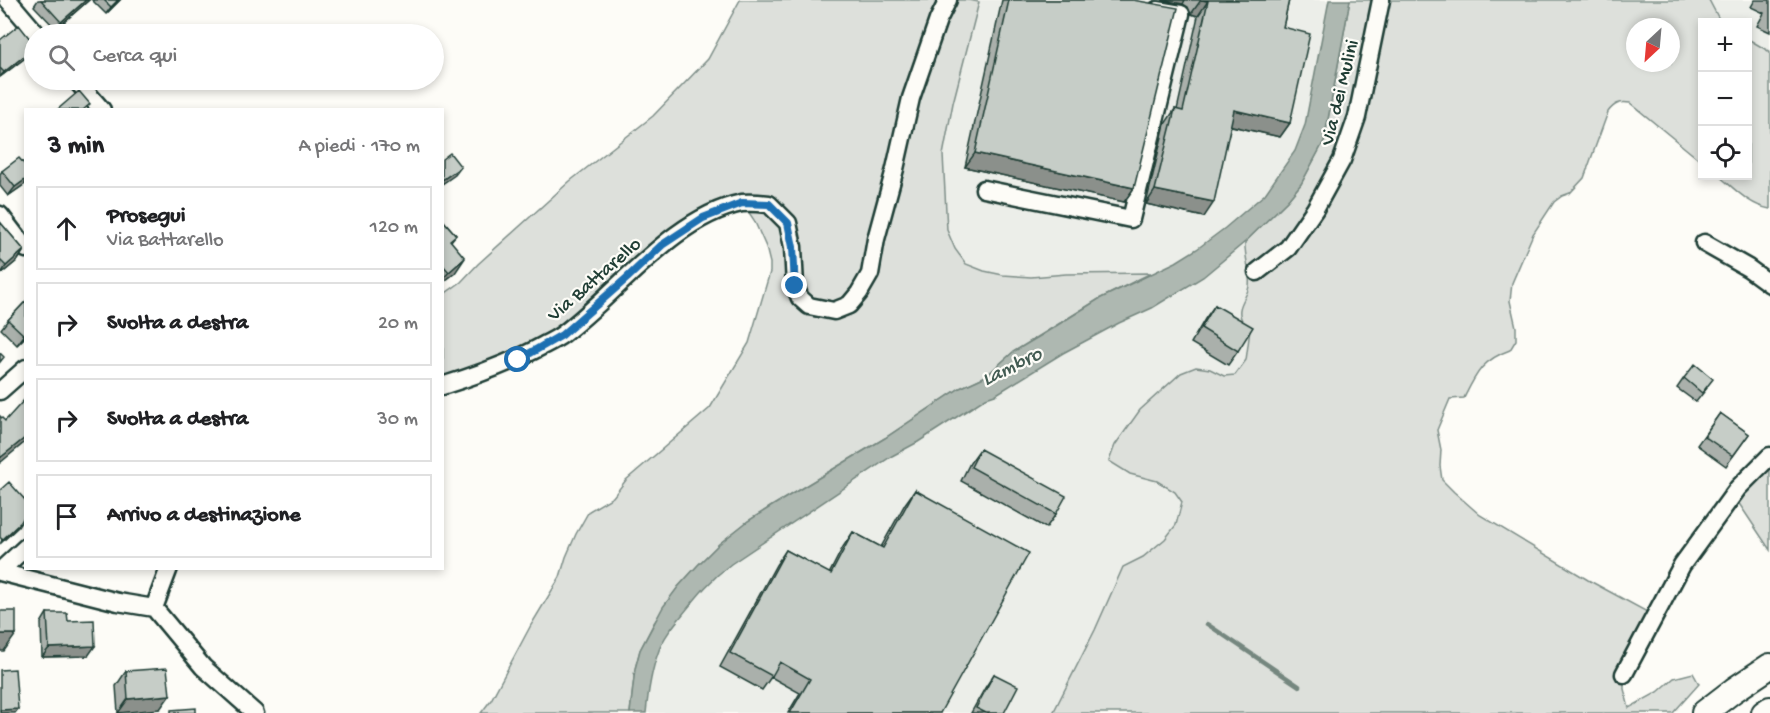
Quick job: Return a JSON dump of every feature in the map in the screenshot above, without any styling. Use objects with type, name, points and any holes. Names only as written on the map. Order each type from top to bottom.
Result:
[{"type":"highway","points":[[1704,713],[1770,666]]},
{"type":"highway","points":[[1764,713],[1770,709]]},
{"type":"street","points":[[8,0],[28,24]]},
{"type":"street","name":"Via Battarello","points":[[444,385],[518,360],[562,335],[662,245],[703,218],[742,203],[769,204],[788,223],[793,247],[795,286],[800,298],[809,306],[834,311],[849,306],[870,274],[876,239],[895,170],[911,98],[938,21],[948,0]]},
{"type":"street","name":"Via dei Mulini","points":[[1257,272],[1288,248],[1342,160],[1357,117],[1381,0]]},
{"type":"street","points":[[984,189],[1131,219],[1180,14],[1136,6]]},
{"type":"street","points":[[85,90],[100,108]]},
{"type":"street","points":[[0,215],[24,246]]},
{"type":"street","points":[[1704,243],[1748,268],[1770,284]]},
{"type":"street","points":[[0,390],[24,370]]},
{"type":"street","points":[[1624,674],[1682,566],[1738,488],[1770,456]]},
{"type":"street","points":[[0,572],[24,549]]},
{"type":"street","points":[[154,608],[169,570]]},
{"type":"street","points":[[0,572],[118,602],[154,608],[203,667],[255,713]]},
{"type":"shaded area","points":[[740,0],[968,0],[979,2],[953,103],[943,155],[947,230],[955,249],[966,264],[1003,275],[1031,277],[1066,274],[1151,273],[1099,299],[1013,352],[986,376],[960,388],[885,438],[748,521],[719,544],[678,587],[654,623],[640,650],[635,669],[630,713],[481,713],[491,700],[531,625],[560,577],[576,534],[589,511],[613,497],[626,480],[710,408],[749,343],[770,272],[770,263],[766,247],[754,220],[748,211],[734,206],[703,218],[562,335],[444,386],[444,294],[461,282],[570,181],[653,116],[708,59]]},
{"type":"shaded area","points":[[968,0],[1329,0],[1305,125],[1295,151],[1265,193],[1197,249],[1176,262],[1151,273],[1066,274],[1031,277],[1003,275],[966,264],[954,249],[947,230],[943,154],[978,2]]},
{"type":"shaded area","points":[[1350,0],[1709,0],[1718,18],[1698,18],[1698,159],[1630,103],[1623,102],[1610,109],[1584,178],[1570,193],[1554,202],[1533,234],[1512,283],[1510,301],[1516,327],[1516,340],[1510,350],[1486,363],[1464,398],[1450,399],[1437,430],[1441,450],[1442,480],[1480,515],[1588,580],[1651,614],[1624,674],[1624,689],[1629,708],[1658,692],[1674,678],[1693,673],[1699,684],[1673,713],[1053,713],[1095,630],[1123,567],[1143,557],[1165,539],[1176,525],[1182,502],[1175,492],[1157,481],[1130,474],[1109,461],[1115,445],[1140,410],[1181,373],[1196,367],[1210,369],[1224,376],[1235,375],[1246,360],[1250,330],[1242,321],[1240,314],[1241,305],[1249,286],[1245,242],[1301,184],[1324,141]]},
{"type":"shaded area","points":[[1709,0],[1770,0],[1770,52],[1752,41],[1752,18],[1718,18]]},
{"type":"shaded area","points":[[1752,41],[1770,52],[1770,209],[1749,200],[1724,180],[1752,180]]},
{"type":"shaded area","points":[[1245,242],[1249,287],[1240,306],[1250,330],[1246,360],[1235,375],[1224,376],[1210,369],[1181,373],[1140,410],[1130,474],[1157,481],[1175,492],[1183,502],[1176,525],[1165,539],[1143,557],[1123,567],[1095,630],[1053,713],[646,713],[650,684],[658,654],[668,633],[695,597],[731,564],[892,456],[986,398],[995,395],[1063,353],[1165,300],[1203,277]]},
{"type":"shaded area","points":[[1770,467],[1770,550],[1738,502]]},
{"type":"water","name":"Lambro","points":[[1329,0],[1350,0],[1324,141],[1301,184],[1287,201],[1245,242],[1203,277],[1152,308],[1063,353],[995,395],[986,398],[892,456],[731,564],[694,600],[669,632],[653,668],[646,713],[630,713],[635,669],[640,650],[663,607],[678,587],[719,544],[748,521],[885,438],[960,388],[986,376],[1013,352],[1099,299],[1176,262],[1197,249],[1265,194],[1295,151],[1305,125]]},
{"type":"building","points":[[41,0],[86,0],[61,22]]},
{"type":"building","points":[[104,0],[118,0],[111,7]]},
{"type":"building","points":[[1009,0],[1133,0],[1178,8],[1134,188],[975,153]]},
{"type":"building","points":[[1202,0],[1289,0],[1283,27],[1310,34],[1290,123],[1234,110],[1214,202],[1155,190],[1175,109],[1183,111],[1208,1]]},
{"type":"building","points":[[19,25],[24,31],[24,56],[4,72],[0,68],[0,40]]},
{"type":"building","points":[[79,91],[90,104],[85,108],[59,108]]},
{"type":"building","points":[[450,153],[461,167],[444,179],[444,158]]},
{"type":"building","points":[[19,158],[24,164],[24,180],[15,187],[2,171]]},
{"type":"building","points":[[444,221],[456,235],[450,240],[465,258],[449,272],[444,266]]},
{"type":"building","points":[[0,222],[24,250],[6,266],[0,260]]},
{"type":"building","points":[[24,303],[24,335],[8,320]]},
{"type":"building","points":[[1215,305],[1253,327],[1238,351],[1201,328]]},
{"type":"building","points":[[1695,364],[1713,379],[1702,393],[1684,378]]},
{"type":"building","points":[[24,400],[24,439],[0,458],[0,416],[5,421]]},
{"type":"building","points":[[1720,413],[1749,434],[1733,456],[1704,436]]},
{"type":"building","points":[[980,449],[1066,496],[1056,514],[971,467]]},
{"type":"building","points":[[9,482],[24,499],[24,517],[2,540],[0,537],[0,490]]},
{"type":"building","points":[[915,490],[1029,553],[940,713],[790,713],[810,679],[780,662],[772,676],[730,653],[786,550],[831,574],[853,532],[883,548]]},
{"type":"building","points":[[0,611],[16,611],[16,634],[0,634]]},
{"type":"building","points":[[47,613],[67,613],[68,621],[94,620],[95,646],[49,648]]},
{"type":"building","points":[[167,668],[170,695],[128,699],[126,671]]},
{"type":"building","points":[[15,669],[18,709],[0,710],[0,670]]},
{"type":"building","points":[[994,674],[1018,686],[1004,713],[986,713],[976,708]]},
{"type":"building","points":[[196,708],[196,713],[171,713],[171,710]]},
{"type":"waterway","points":[[1207,624],[1299,686]]},
{"type":"route","points":[[518,360],[562,335],[662,245],[703,218],[742,203],[769,204],[788,223],[793,247],[795,286]]}]
